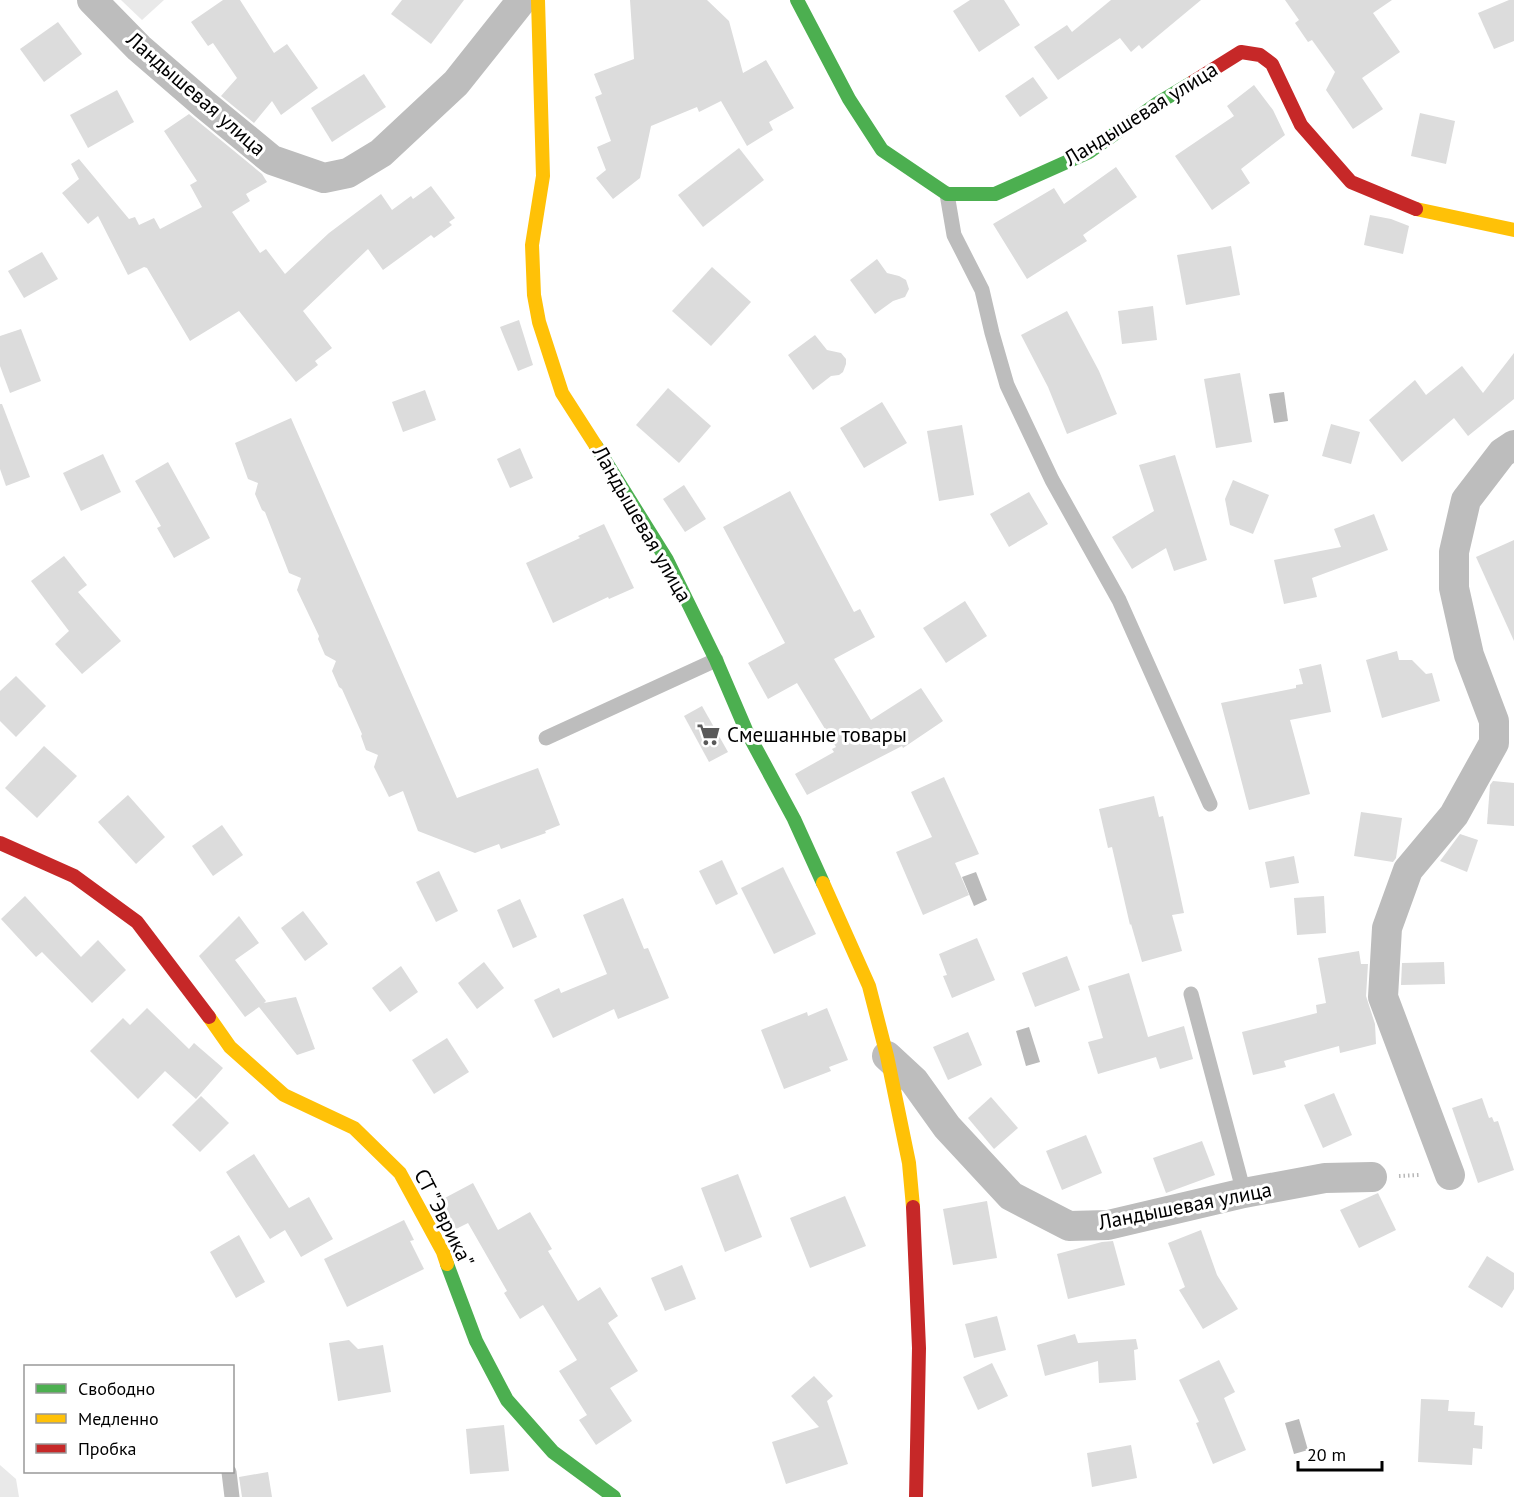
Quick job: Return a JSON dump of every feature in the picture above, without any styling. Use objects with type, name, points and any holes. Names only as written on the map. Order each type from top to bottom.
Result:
[{"type":"street","name":"Ландышевая улица","points":[[92,0],[139,48],[272,160],[324,178],[348,173],[381,153],[456,83],[522,0]]},
{"type":"street","name":"Ландышевая улица","points":[[538,0],[543,176],[532,245],[534,295],[538,322],[562,393],[667,560],[716,660],[746,730],[794,819],[868,986],[887,1056],[909,1163],[916,1251],[919,1348],[916,1497]]},
{"type":"street","points":[[797,0],[849,99],[882,150],[947,194]]},
{"type":"street","name":"Ландышевая улица","points":[[947,194],[995,194],[1089,152],[1158,103],[1241,52],[1260,55],[1272,64],[1301,125],[1351,182],[1413,208],[1514,230]]},
{"type":"street","points":[[1450,1175],[1383,997],[1387,928],[1408,870],[1454,815],[1494,743],[1494,722],[1469,655],[1455,588],[1454,552],[1466,500],[1502,453],[1514,445]]},
{"type":"street","name":"СТ \"Эврика\"","points":[[0,843],[74,876],[137,922],[188,987],[230,1047],[284,1095],[354,1128],[400,1173],[443,1252],[476,1341],[507,1400],[553,1452],[614,1497]]},
{"type":"street","name":"Ландышевая улица","points":[[887,1056],[914,1081],[947,1127],[1011,1196],[1069,1226],[1108,1225],[1244,1193],[1325,1178],[1372,1177]]},
{"type":"lane","points":[[947,194],[954,235],[982,290],[1007,385],[1052,480],[1119,600],[1210,804]]},
{"type":"lane","points":[[546,738],[716,660]]},
{"type":"lane","points":[[1191,994],[1244,1193]]},
{"type":"lane","points":[[229,1473],[232,1497]]},
{"type":"path","points":[[1372,1177],[1450,1175]]},
{"type":"shaded area","points":[[121,0],[164,0],[142,20]]},
{"type":"shaded area","points":[[1284,392],[1288,421],[1274,423],[1269,394]]},
{"type":"shaded area","points":[[976,872],[987,900],[974,906],[962,877]]},
{"type":"shaded area","points":[[1029,1027],[1040,1062],[1026,1066],[1016,1031]]},
{"type":"shaded area","points":[[1299,1419],[1308,1450],[1294,1454],[1285,1423]]},
{"type":"shaded area","points":[[0,1465],[16,1479],[19,1497],[0,1497]]},
{"type":"building","points":[[223,0],[240,0],[274,53],[287,44],[318,88],[281,115],[272,101],[254,123],[221,96],[237,78],[213,43],[208,46],[191,22]]},
{"type":"building","points":[[402,0],[464,0],[431,44],[391,14]]},
{"type":"building","points":[[630,0],[707,0],[729,21],[743,73],[766,60],[794,108],[769,122],[773,130],[747,146],[721,101],[699,112],[697,107],[651,126],[640,178],[613,199],[596,178],[606,170],[597,147],[611,141],[595,97],[602,94],[594,74],[634,59]]},
{"type":"building","points":[[970,0],[1004,0],[1020,25],[979,52],[953,11]]},
{"type":"building","points":[[1111,0],[1201,0],[1142,49],[1139,45],[1131,52],[1120,38],[1058,80],[1034,47],[1067,25],[1072,32]]},
{"type":"building","points":[[1285,0],[1392,0],[1373,13],[1400,52],[1362,78],[1383,109],[1353,129],[1326,90],[1335,72],[1312,40],[1308,42],[1295,23],[1299,20]]},
{"type":"building","points":[[1514,0],[1514,41],[1494,49],[1478,13]]},
{"type":"building","points":[[58,22],[82,54],[44,82],[20,49]]},
{"type":"building","points":[[364,74],[386,107],[332,142],[311,108]]},
{"type":"building","points":[[1033,77],[1048,98],[1020,117],[1005,96]]},
{"type":"building","points":[[1254,85],[1273,110],[1285,135],[1241,169],[1250,183],[1212,210],[1175,156],[1234,116],[1227,106]]},
{"type":"building","points":[[117,90],[134,122],[88,148],[70,115]]},
{"type":"building","points":[[1420,113],[1455,121],[1446,164],[1411,156]]},
{"type":"building","points":[[189,114],[262,174],[267,182],[246,194],[250,201],[232,212],[260,253],[266,249],[285,274],[329,233],[381,194],[392,210],[411,196],[413,199],[431,186],[455,218],[449,222],[452,225],[434,238],[431,235],[383,270],[368,249],[303,311],[332,348],[315,361],[318,365],[296,382],[239,311],[190,341],[147,268],[144,267],[128,275],[98,216],[88,224],[62,193],[79,179],[71,164],[79,159],[129,219],[135,217],[139,225],[154,218],[160,229],[202,207],[190,185],[197,181],[164,131]]},
{"type":"building","points":[[739,148],[764,180],[703,227],[678,195]]},
{"type":"building","points":[[1116,167],[1137,197],[1083,235],[1087,241],[1027,279],[993,224],[1054,188],[1064,204]]},
{"type":"building","points":[[1370,215],[1391,219],[1409,226],[1403,254],[1364,245]]},
{"type":"building","points":[[1231,246],[1240,295],[1186,305],[1177,255]]},
{"type":"building","points":[[42,252],[58,279],[24,298],[8,271]]},
{"type":"building","points":[[877,259],[887,273],[906,280],[909,289],[905,297],[893,301],[875,314],[850,280]]},
{"type":"building","points":[[712,267],[751,302],[711,346],[672,311]]},
{"type":"building","points":[[1153,306],[1157,340],[1122,344],[1118,311]]},
{"type":"building","points":[[1067,311],[1099,371],[1117,414],[1067,434],[1048,387],[1021,335]]},
{"type":"building","points":[[519,320],[533,365],[518,371],[500,327]]},
{"type":"building","points":[[21,329],[41,381],[10,393],[0,366],[0,336]]},
{"type":"building","points":[[815,335],[827,350],[841,353],[846,359],[846,364],[843,372],[831,376],[813,390],[788,355]]},
{"type":"building","points":[[1514,353],[1514,399],[1468,436],[1454,418],[1402,462],[1369,420],[1415,380],[1426,395],[1462,366],[1483,393]]},
{"type":"building","points":[[1240,373],[1252,442],[1216,448],[1204,379]]},
{"type":"building","points":[[668,388],[711,426],[679,463],[636,425]]},
{"type":"building","points":[[425,390],[436,420],[403,432],[392,402]]},
{"type":"building","points":[[882,402],[907,443],[864,468],[840,428]]},
{"type":"building","points":[[0,404],[2,404],[30,477],[6,486],[0,469]]},
{"type":"building","points":[[291,418],[457,798],[538,768],[560,825],[545,831],[546,833],[501,849],[499,844],[475,853],[418,831],[403,791],[389,797],[374,767],[378,755],[366,750],[362,734],[332,671],[336,661],[325,655],[318,639],[319,636],[297,590],[301,578],[289,573],[265,512],[255,494],[258,483],[248,479],[235,443]]},
{"type":"building","points":[[1331,424],[1360,432],[1351,464],[1322,456]]},
{"type":"building","points":[[962,425],[974,495],[939,501],[927,431]]},
{"type":"building","points":[[520,448],[533,478],[510,488],[497,459]]},
{"type":"building","points":[[103,454],[121,492],[81,511],[63,473]]},
{"type":"building","points":[[1175,455],[1207,560],[1174,571],[1166,548],[1132,569],[1112,537],[1154,511],[1139,465]]},
{"type":"building","points":[[168,462],[210,538],[174,558],[157,528],[161,526],[135,481]]},
{"type":"building","points":[[1233,480],[1269,495],[1253,534],[1230,525],[1225,499]]},
{"type":"building","points":[[684,485],[706,519],[685,532],[663,499]]},
{"type":"building","points":[[790,491],[854,612],[860,609],[875,637],[834,659],[871,720],[921,688],[943,721],[903,748],[902,746],[807,795],[795,774],[834,752],[832,749],[836,747],[797,683],[768,699],[748,663],[785,643],[723,527]]},
{"type":"building","points":[[1029,492],[1048,524],[1009,547],[990,514]]},
{"type":"building","points":[[1374,514],[1388,550],[1312,578],[1317,597],[1284,604],[1274,560],[1341,547],[1334,529]]},
{"type":"building","points":[[604,524],[634,588],[609,599],[608,597],[553,623],[526,563]]},
{"type":"building","points":[[1514,540],[1514,641],[1476,557]]},
{"type":"building","points":[[64,556],[87,585],[78,592],[121,641],[82,674],[55,644],[69,631],[31,581]]},
{"type":"building","points":[[965,601],[987,636],[946,663],[923,628]]},
{"type":"building","points":[[1397,651],[1399,660],[1412,660],[1426,674],[1432,673],[1440,701],[1382,718],[1366,660]]},
{"type":"building","points":[[1321,664],[1331,712],[1290,720],[1310,794],[1249,810],[1221,703],[1296,688],[1296,685],[1303,684],[1299,669]]},
{"type":"building","points":[[16,676],[46,706],[16,737],[0,721],[0,691]]},
{"type":"building","points":[[702,706],[728,752],[709,762],[684,716]]},
{"type":"building","points":[[44,746],[77,776],[37,818],[5,788]]},
{"type":"building","points":[[944,777],[979,854],[955,863],[969,895],[923,915],[896,852],[932,837],[911,792]]},
{"type":"building","points":[[1493,781],[1514,783],[1514,826],[1487,824],[1490,785]]},
{"type":"building","points":[[128,795],[165,837],[136,864],[98,822]]},
{"type":"building","points":[[1154,796],[1159,817],[1163,816],[1184,913],[1172,915],[1182,951],[1142,962],[1130,925],[1112,847],[1108,848],[1099,809]]},
{"type":"building","points":[[1361,812],[1402,818],[1396,858],[1393,862],[1354,856]]},
{"type":"building","points":[[222,825],[243,855],[213,876],[192,846]]},
{"type":"building","points":[[1460,834],[1478,840],[1467,872],[1440,861]]},
{"type":"building","points":[[1294,856],[1299,883],[1270,888],[1265,862]]},
{"type":"building","points":[[722,860],[738,894],[716,905],[699,871]]},
{"type":"building","points":[[783,867],[816,934],[774,954],[741,888]]},
{"type":"building","points":[[439,871],[458,911],[436,922],[416,882]]},
{"type":"building","points":[[25,896],[81,957],[98,940],[126,970],[92,1003],[42,952],[36,957],[1,919]]},
{"type":"building","points":[[1324,896],[1326,933],[1297,935],[1294,898]]},
{"type":"building","points":[[623,898],[644,949],[648,948],[669,998],[618,1019],[614,1009],[553,1038],[534,1000],[559,988],[561,993],[607,974],[583,915]]},
{"type":"building","points":[[520,899],[537,937],[513,948],[497,910]]},
{"type":"building","points":[[303,911],[328,944],[305,961],[281,928]]},
{"type":"building","points":[[239,916],[259,943],[235,960],[266,1001],[264,1003],[296,997],[315,1049],[297,1055],[259,1007],[245,1017],[199,956]]},
{"type":"building","points":[[977,938],[995,980],[952,998],[943,976],[947,975],[939,954]]},
{"type":"building","points":[[1359,951],[1361,964],[1368,964],[1366,996],[1375,1024],[1376,1044],[1340,1053],[1339,1046],[1284,1061],[1286,1067],[1253,1075],[1242,1032],[1317,1013],[1316,1005],[1326,1003],[1318,958]]},
{"type":"building","points":[[1067,956],[1080,990],[1035,1007],[1022,973]]},
{"type":"building","points":[[484,962],[504,988],[477,1009],[458,983]]},
{"type":"building","points":[[1444,962],[1445,984],[1401,985],[1402,963]]},
{"type":"building","points":[[401,966],[418,992],[390,1012],[372,988]]},
{"type":"building","points":[[1129,973],[1148,1037],[1184,1026],[1193,1059],[1160,1069],[1156,1057],[1098,1074],[1088,1042],[1103,1038],[1088,986]]},
{"type":"building","points":[[147,1008],[189,1049],[194,1043],[223,1068],[196,1099],[165,1071],[138,1099],[90,1051],[123,1018],[130,1025]]},
{"type":"building","points":[[827,1008],[848,1060],[829,1067],[831,1071],[784,1089],[761,1030],[807,1012],[808,1016]]},
{"type":"building","points":[[968,1032],[982,1065],[948,1080],[933,1047]]},
{"type":"building","points":[[447,1038],[469,1072],[434,1094],[412,1060]]},
{"type":"building","points":[[1334,1093],[1352,1135],[1323,1148],[1304,1105]]},
{"type":"building","points":[[201,1096],[229,1123],[200,1152],[172,1125]]},
{"type":"building","points":[[991,1097],[1018,1128],[994,1149],[968,1118]]},
{"type":"building","points":[[1482,1098],[1489,1118],[1492,1117],[1494,1122],[1498,1121],[1514,1170],[1478,1183],[1452,1108]]},
{"type":"building","points":[[1086,1135],[1102,1173],[1062,1190],[1046,1151]]},
{"type":"building","points":[[1202,1141],[1215,1175],[1166,1193],[1153,1158]]},
{"type":"building","points":[[254,1154],[289,1208],[309,1197],[333,1239],[301,1257],[285,1230],[270,1239],[226,1172]]},
{"type":"building","points":[[738,1174],[762,1237],[725,1252],[701,1188]]},
{"type":"building","points":[[473,1183],[498,1230],[530,1212],[552,1249],[548,1251],[578,1301],[600,1287],[618,1316],[608,1323],[638,1371],[610,1388],[632,1421],[596,1445],[579,1420],[587,1415],[559,1371],[577,1360],[543,1305],[520,1319],[504,1293],[507,1291],[468,1223],[456,1229],[441,1200]]},
{"type":"building","points":[[1378,1193],[1396,1230],[1359,1248],[1340,1210]]},
{"type":"building","points":[[845,1196],[866,1246],[810,1268],[790,1218]]},
{"type":"building","points":[[987,1201],[997,1258],[953,1265],[943,1209]]},
{"type":"building","points":[[404,1220],[414,1240],[410,1241],[424,1269],[347,1307],[324,1259]]},
{"type":"building","points":[[1201,1230],[1217,1275],[1238,1309],[1203,1329],[1179,1290],[1185,1287],[1168,1243]]},
{"type":"building","points":[[239,1235],[265,1282],[236,1298],[210,1252]]},
{"type":"building","points":[[1113,1241],[1125,1285],[1068,1299],[1057,1254]]},
{"type":"building","points":[[1487,1256],[1514,1273],[1514,1289],[1502,1308],[1468,1287]]},
{"type":"building","points":[[682,1265],[696,1299],[665,1311],[651,1278]]},
{"type":"building","points":[[997,1316],[1006,1350],[974,1358],[965,1324]]},
{"type":"building","points":[[1075,1334],[1078,1343],[1136,1339],[1138,1349],[1134,1350],[1136,1380],[1099,1383],[1098,1361],[1045,1376],[1037,1345]]},
{"type":"building","points":[[349,1340],[358,1349],[383,1345],[391,1392],[338,1401],[329,1343]]},
{"type":"building","points":[[1219,1360],[1235,1392],[1224,1398],[1246,1450],[1213,1464],[1196,1423],[1199,1422],[1179,1380]]},
{"type":"building","points":[[992,1363],[1008,1396],[978,1410],[963,1377]]},
{"type":"building","points":[[814,1376],[833,1396],[827,1401],[848,1464],[786,1484],[772,1442],[819,1427],[791,1396]]},
{"type":"building","points":[[1421,1399],[1449,1400],[1448,1411],[1475,1412],[1474,1425],[1483,1426],[1482,1449],[1473,1448],[1472,1465],[1418,1462]]},
{"type":"building","points":[[504,1425],[509,1471],[470,1474],[466,1429]]},
{"type":"building","points":[[1131,1445],[1137,1478],[1092,1487],[1087,1453]]},
{"type":"building","points":[[268,1472],[272,1497],[242,1497],[239,1477]]},
{"type":"traffic: fast","points":[[797,0],[849,99],[882,150],[947,194],[995,194],[1089,152],[1158,103],[1193,82]]},
{"type":"traffic: fast","points":[[596,446],[667,560],[716,660],[746,730],[794,819],[823,883]]},
{"type":"traffic: fast","points":[[447,1264],[476,1341],[507,1400],[553,1452],[614,1497]]},
{"type":"traffic: slow","points":[[538,0],[543,176],[532,245],[534,295],[539,322],[562,393],[596,446]]},
{"type":"traffic: slow","points":[[1416,209],[1514,230]]},
{"type":"traffic: slow","points":[[823,883],[869,986],[887,1056],[909,1163],[913,1207]]},
{"type":"traffic: slow","points":[[209,1017],[230,1047],[284,1095],[354,1128],[400,1173],[443,1252],[447,1264]]},
{"type":"traffic: jam","points":[[1193,82],[1241,52],[1260,55],[1272,64],[1301,125],[1351,182],[1416,209]]},
{"type":"traffic: jam","points":[[0,843],[74,876],[137,922],[209,1017]]},
{"type":"traffic: jam","points":[[913,1207],[919,1348],[916,1497]]},
{"type":"place","name":"Смешанные товары","points":[[709,735]]}]
